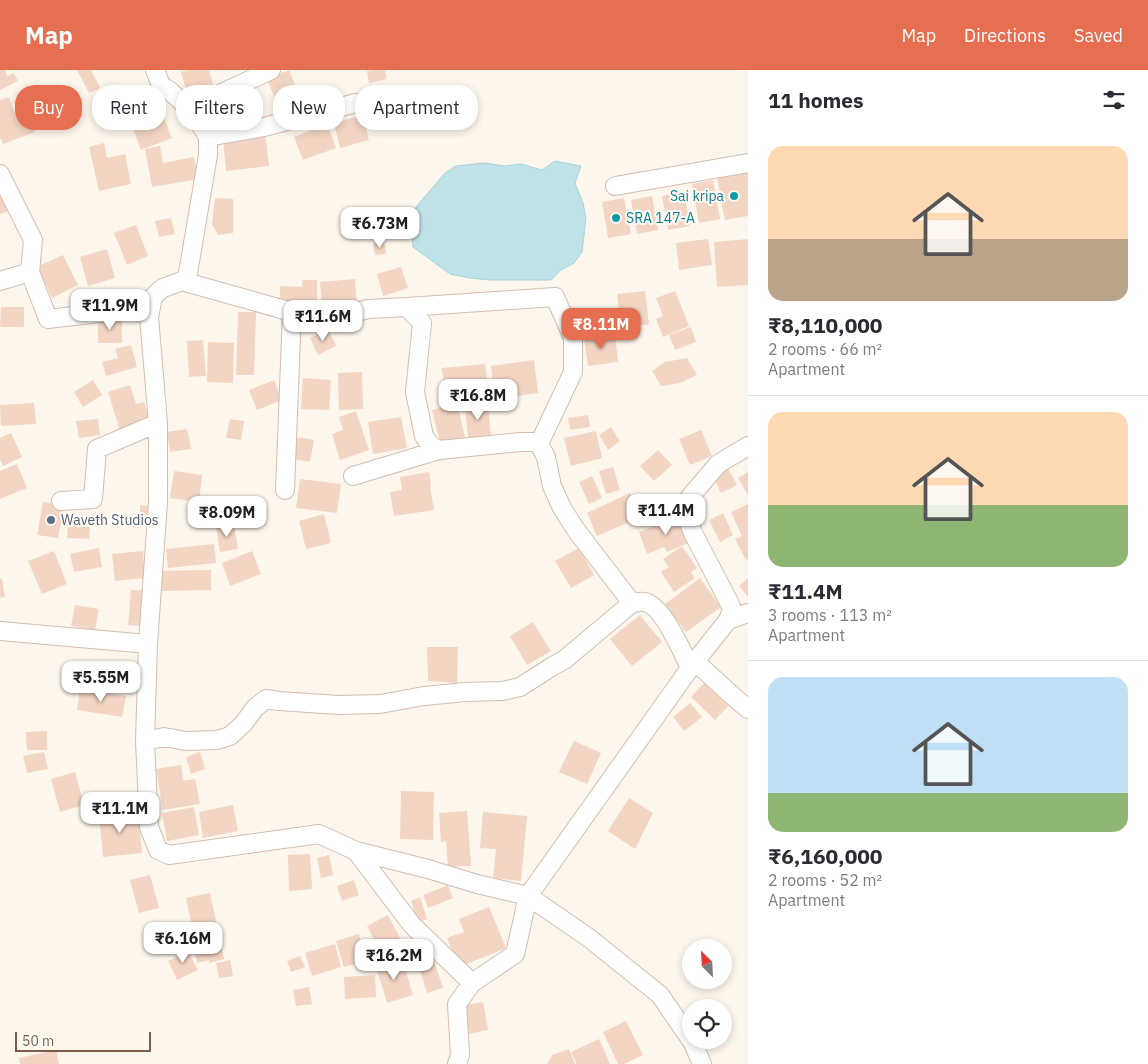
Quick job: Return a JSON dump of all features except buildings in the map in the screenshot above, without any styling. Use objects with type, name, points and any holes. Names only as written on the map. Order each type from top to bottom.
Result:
[{"type":"street","points":[[155,70],[161,85],[176,97]]},
{"type":"street","points":[[239,85],[271,70]]},
{"type":"street","points":[[208,137],[264,127],[355,103]]},
{"type":"street","points":[[204,130],[208,137],[208,155],[189,269],[185,279],[163,288],[153,297],[149,317],[158,423],[158,502],[148,644],[145,741],[149,827],[158,850],[168,855],[318,834],[356,851],[528,896],[589,938],[660,995],[693,1043],[702,1064]]},
{"type":"street","points":[[615,186],[748,163]]},
{"type":"street","points":[[0,174],[33,240],[30,272],[48,319],[150,307]]},
{"type":"street","points":[[0,281],[30,272]]},
{"type":"street","points":[[182,281],[292,312],[339,317],[368,309],[555,297],[573,338],[573,372],[539,444]]},
{"type":"street","points":[[407,306],[422,323],[415,392],[424,436],[431,446],[438,450]]},
{"type":"street","points":[[285,490],[292,312]]},
{"type":"street","points":[[61,501],[93,499],[97,449],[158,423]]},
{"type":"street","points":[[352,476],[438,450],[522,442],[539,444],[546,456],[552,486],[562,508],[576,530],[632,604]]},
{"type":"street","points":[[457,1064],[460,1055],[457,1004],[472,982],[515,954],[528,896],[692,665],[728,620],[732,610],[730,604],[693,534],[687,518],[690,497],[718,464],[748,446]]},
{"type":"street","points":[[145,741],[164,738],[186,741],[217,740],[230,736],[244,723],[254,708],[266,699],[338,706],[380,704],[424,696],[502,691],[520,687],[564,660],[632,604],[644,602],[652,605],[668,625],[692,665],[748,709]]},
{"type":"street","points":[[728,620],[748,614]]},
{"type":"street","points":[[0,631],[148,644]]},
{"type":"street","points":[[356,851],[412,925],[472,982]]},
{"type":"water","points":[[555,161],[581,166],[575,183],[583,203],[586,218],[582,252],[574,263],[561,270],[551,280],[490,280],[450,274],[413,247],[412,228],[416,207],[445,173],[456,166],[484,163],[504,166],[521,164],[542,170]]},
{"type":"place","name":"Sai kripa","points":[[734,196]]},
{"type":"place","name":"SRA 147-A","points":[[616,218]]},
{"type":"place","name":"Waveth Studios","points":[[51,520]]}]
